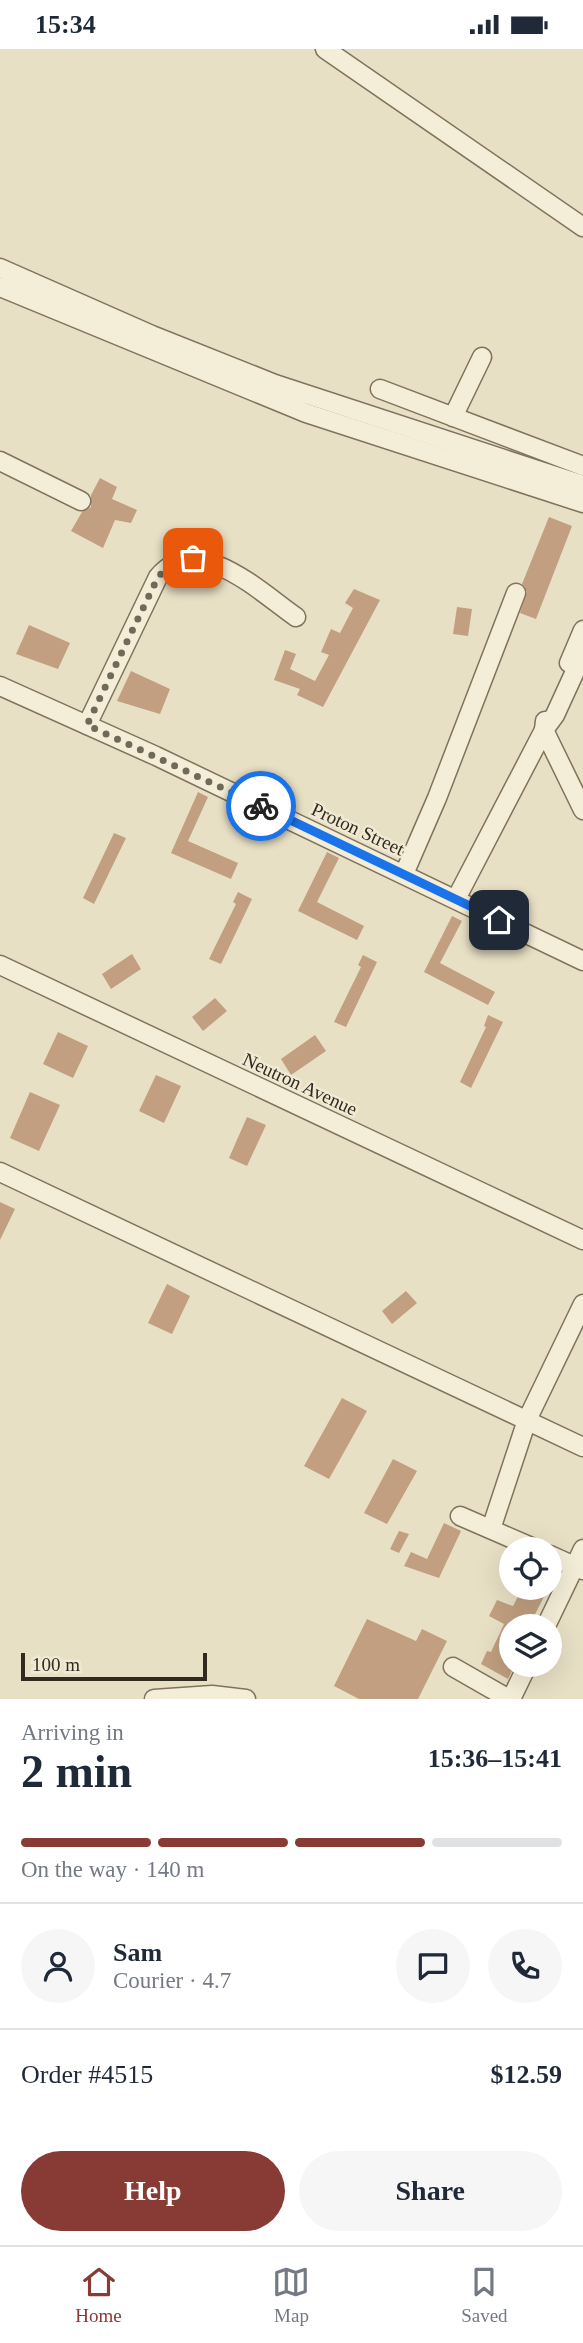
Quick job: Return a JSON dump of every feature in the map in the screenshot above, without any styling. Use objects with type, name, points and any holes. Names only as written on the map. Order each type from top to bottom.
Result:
[{"type":"street","points":[[325,49],[583,227]]},
{"type":"street","points":[[0,268],[152,335],[275,384],[583,485]]},
{"type":"street","points":[[0,287],[306,413],[583,503]]},
{"type":"street","points":[[453,417],[482,357]]},
{"type":"street","points":[[380,389],[583,466]]},
{"type":"street","points":[[0,461],[81,501]]},
{"type":"street","points":[[87,725],[158,577],[173,562],[193,558],[210,562],[231,572],[296,617]]},
{"type":"street","points":[[404,874],[437,798],[516,593]]},
{"type":"street","points":[[456,899],[544,730],[566,681],[583,630]]},
{"type":"street","points":[[566,681],[583,654]]},
{"type":"street","name":"Proton Street","points":[[0,686],[404,874],[583,961]]},
{"type":"street","points":[[544,730],[583,810]]},
{"type":"street","name":"Neutron Avenue","points":[[0,965],[583,1240]]},
{"type":"street","points":[[0,1172],[583,1447]]},
{"type":"street","points":[[491,1529],[527,1420],[583,1304]]},
{"type":"street","points":[[460,1516],[509,1537]]},
{"type":"street","points":[[553,1614],[579,1568],[583,1549]]},
{"type":"street","points":[[562,1560],[579,1568]]},
{"type":"street","points":[[453,1667],[510,1699],[521,1677]]},
{"type":"street","points":[[154,1699],[212,1695],[246,1699]]},
{"type":"building","points":[[100,478],[117,487],[112,499],[137,510],[131,523],[115,520],[103,548],[71,531],[82,512],[91,507],[91,495]]},
{"type":"building","points":[[549,517],[572,526],[536,619],[520,613],[527,592],[522,584]]},
{"type":"building","points":[[354,589],[380,600],[323,707],[297,695],[300,689],[274,680],[285,650],[296,654],[290,669],[315,681],[329,655],[321,652],[331,629],[340,633],[353,608],[345,603]]},
{"type":"building","points":[[457,607],[472,609],[468,636],[453,634]]},
{"type":"building","points":[[29,625],[70,643],[58,669],[16,654]]},
{"type":"building","points":[[131,671],[170,689],[160,714],[117,701]]},
{"type":"building","points":[[198,792],[208,797],[188,841],[238,863],[231,879],[171,853]]},
{"type":"building","points":[[114,833],[126,838],[94,904],[83,898]]},
{"type":"building","points":[[327,852],[339,858],[317,902],[364,926],[357,940],[298,911]]},
{"type":"building","points":[[238,892],[252,899],[221,964],[209,959],[236,904],[233,902]]},
{"type":"building","points":[[452,916],[462,921],[440,963],[495,992],[488,1005],[424,972]]},
{"type":"building","points":[[132,954],[141,969],[111,989],[102,974]]},
{"type":"building","points":[[363,955],[377,962],[346,1027],[334,1022],[361,967],[358,965]]},
{"type":"building","points":[[215,998],[227,1011],[203,1031],[192,1017]]},
{"type":"building","points":[[488,1015],[503,1022],[471,1088],[460,1082],[486,1027],[484,1026]]},
{"type":"building","points":[[58,1032],[88,1046],[73,1078],[43,1064]]},
{"type":"building","points":[[315,1035],[326,1051],[291,1075],[281,1059]]},
{"type":"building","points":[[156,1075],[181,1086],[164,1123],[139,1111]]},
{"type":"building","points":[[30,1092],[60,1105],[39,1151],[10,1138]]},
{"type":"building","points":[[247,1117],[266,1125],[247,1166],[229,1158]]},
{"type":"building","points":[[0,1202],[15,1209],[0,1240]]},
{"type":"building","points":[[167,1284],[190,1296],[172,1334],[148,1323]]},
{"type":"building","points":[[406,1291],[417,1303],[392,1324],[382,1311]]},
{"type":"building","points":[[342,1398],[367,1411],[329,1479],[304,1466]]},
{"type":"building","points":[[393,1459],[417,1471],[387,1524],[364,1513]]},
{"type":"building","points":[[444,1523],[461,1531],[439,1578],[404,1566],[411,1552],[427,1559]]},
{"type":"building","points":[[399,1531],[409,1534],[399,1553],[390,1549]]},
{"type":"building","points":[[497,1600],[513,1606],[516,1600],[542,1600],[535,1614],[499,1614],[499,1621],[489,1616]]},
{"type":"building","points":[[367,1619],[416,1641],[422,1629],[447,1641],[418,1699],[359,1699],[334,1686]]},
{"type":"building","points":[[499,1635],[499,1674],[481,1664],[487,1651],[491,1652]]},
{"type":"way so far","points":[[193,558],[173,562],[158,577],[87,725],[261,806]]},
{"type":"route","points":[[261,806],[499,920]]}]
